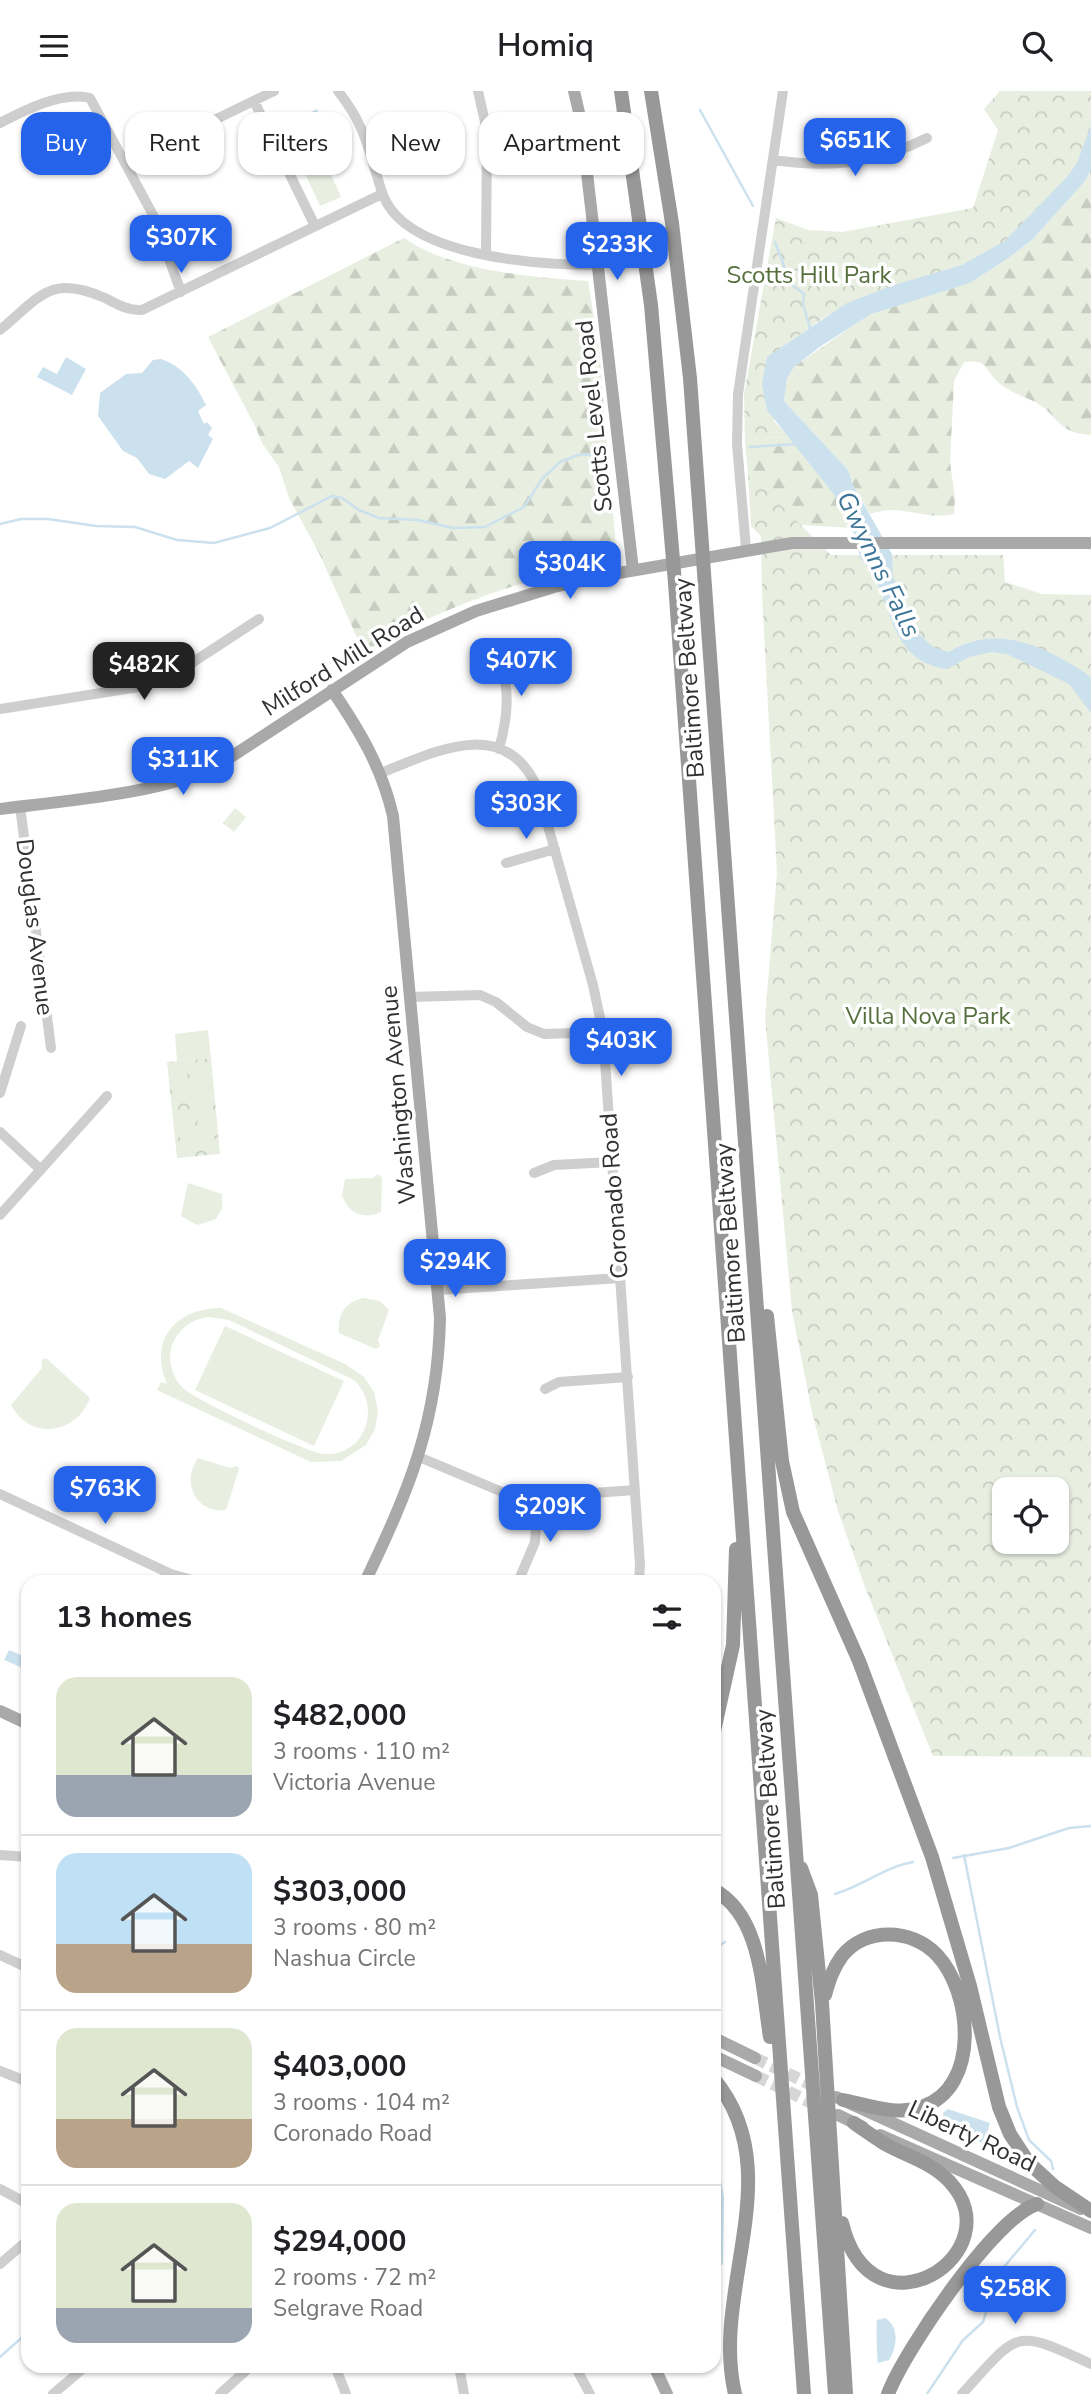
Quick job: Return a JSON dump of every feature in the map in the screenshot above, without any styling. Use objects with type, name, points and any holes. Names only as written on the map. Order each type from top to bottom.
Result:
[{"type":"highway","name":"Baltimore Beltway","points":[[621,91],[650,292],[672,542],[774,2035]]},
{"type":"highway","name":"Baltimore Beltway","points":[[651,91],[682,303],[702,536],[835,2394]]},
{"type":"highway","points":[[746,1148],[782,1461],[793,1511],[859,1661],[932,1857],[970,1986],[1005,2122],[1020,2150],[1042,2176],[1091,2213]]},
{"type":"highway","points":[[721,1699],[733,1645],[733,1570],[739,1516]]},
{"type":"highway","points":[[794,1850],[811,1895],[832,2142],[846,2394]]},
{"type":"highway","points":[[721,1896],[735,1907],[750,1938],[760,1968],[774,2035],[784,2119],[804,2394]]},
{"type":"highway","points":[[821,2003],[832,1972],[852,1947],[872,1936],[901,1935],[923,1943],[945,1965],[962,2020],[965,2053],[960,2072],[950,2088],[936,2100],[920,2108],[898,2110],[839,2098]]},
{"type":"highway","points":[[721,2090],[739,2120],[750,2163],[749,2191],[729,2328],[729,2358],[735,2394]]},
{"type":"highway","points":[[834,2185],[852,2253],[864,2268],[880,2278],[908,2283],[927,2279],[950,2263],[960,2247],[965,2214],[951,2183],[922,2161],[885,2144],[853,2123]]},
{"type":"highway","points":[[888,2394],[917,2338],[946,2296],[1016,2216],[1037,2204]]},
{"type":"main road","name":"Scotts Level Road","points":[[575,91],[582,121],[633,570]]},
{"type":"main road","name":"Milford Mill Road","points":[[0,809],[145,788],[197,776],[217,766],[407,642],[441,625],[554,587],[746,549],[792,543],[1091,543]]},
{"type":"main road","name":"Washington Avenue","points":[[332,690],[370,748],[381,773],[393,816],[438,1290],[437,1368],[431,1412],[419,1457],[368,1575]]},
{"type":"main road","points":[[0,1711],[21,1721]]},
{"type":"main road","points":[[721,2041],[755,2058]]},
{"type":"main road","points":[[721,2059],[756,2076]]},
{"type":"main road","name":"Liberty Road","points":[[839,2098],[1091,2213]]},
{"type":"main road","name":"Liberty Road","points":[[838,2115],[1091,2228]]},
{"type":"main road","points":[[657,2373],[667,2394]]},
{"type":"street","points":[[224,116],[274,91]]},
{"type":"street","points":[[338,91],[367,137],[382,194],[404,223],[419,234],[486,254],[552,264],[599,265]]},
{"type":"street","points":[[478,91],[487,131],[489,238],[486,254]]},
{"type":"street","points":[[746,549],[737,406],[783,91]]},
{"type":"street","points":[[0,123],[51,99],[86,96],[94,103],[125,161]]},
{"type":"street","points":[[254,101],[315,226]]},
{"type":"street","points":[[773,160],[844,165],[890,155],[927,138]]},
{"type":"street","points":[[132,175],[164,240],[181,292]]},
{"type":"street","points":[[0,330],[45,294],[64,286],[80,288],[133,310],[142,310],[382,194]]},
{"type":"street","points":[[0,709],[145,686],[184,668],[259,619]]},
{"type":"street","points":[[381,773],[455,746],[477,744],[499,749],[506,702],[500,666],[493,654]]},
{"type":"street","name":"Coronado Road","points":[[499,749],[520,762],[532,778],[555,849],[593,985],[603,1032],[628,1377],[639,1575]]},
{"type":"street","name":"Douglas Avenue","points":[[20,806],[51,1048]]},
{"type":"street","points":[[506,863],[555,849]]},
{"type":"street","points":[[410,997],[480,995],[496,1002],[527,1027],[544,1034],[603,1032]]},
{"type":"street","points":[[0,1093],[22,1026]]},
{"type":"street","points":[[0,1215],[107,1096]]},
{"type":"street","points":[[0,1132],[40,1169]]},
{"type":"street","points":[[534,1173],[554,1165],[612,1161]]},
{"type":"street","points":[[438,1290],[620,1278]]},
{"type":"street","points":[[545,1389],[559,1382],[628,1377]]},
{"type":"street","points":[[419,1457],[493,1489],[538,1497],[635,1490]]},
{"type":"street","points":[[0,1494],[175,1575]]},
{"type":"street","points":[[521,1575],[535,1542],[538,1497]]},
{"type":"street","points":[[0,1856],[21,1857]]},
{"type":"street","points":[[0,1955],[21,1965]]},
{"type":"street","points":[[0,2071],[21,2079]]},
{"type":"street","points":[[0,2189],[21,2200]]},
{"type":"street","points":[[0,2264],[21,2246]]},
{"type":"street","points":[[962,2394],[1003,2350],[1016,2341],[1043,2341],[1091,2364]]},
{"type":"street","points":[[52,2394],[78,2373]]},
{"type":"street","points":[[220,2394],[243,2373]]},
{"type":"street","points":[[338,2373],[346,2394]]},
{"type":"street","points":[[460,2373],[464,2394]]},
{"type":"street","points":[[579,2373],[590,2394]]},
{"type":"green space","name":"Scotts Hill Park","points":[[1000,91],[1091,91],[1091,168],[995,256],[828,315],[768,357],[774,421],[789,437],[759,438],[745,442],[744,394],[776,218],[808,230],[842,232],[973,208],[998,130],[984,109]]},
{"type":"green space","points":[[1091,169],[1091,435],[1065,428],[1045,408],[1002,385],[982,364],[964,362],[954,381],[950,463],[955,497],[954,514],[942,516],[892,510],[870,514],[853,485],[848,470],[784,401],[787,378],[795,366],[871,313],[970,283],[1007,259],[1032,240],[1086,180]]},
{"type":"green space","points":[[306,175],[331,175],[341,197],[320,206]]},
{"type":"green space","points":[[404,238],[422,249],[467,265],[518,275],[588,281],[599,349],[616,548],[608,560],[513,586],[452,608],[364,653],[319,553],[289,498],[279,467],[262,443],[208,337]]},
{"type":"green space","points":[[789,437],[834,492],[854,528],[767,523],[748,473],[745,442],[759,438]]},
{"type":"green space","name":"Villa Nova Park","points":[[748,473],[831,555],[1003,555],[1005,582],[1042,594],[1091,595],[1091,1757],[933,1756],[865,1587],[838,1511],[812,1412],[792,1311],[765,1018],[777,873],[761,536],[751,526]]},
{"type":"green space","points":[[235,808],[246,817],[234,832],[223,823]]},
{"type":"green space","points":[[208,1030],[211,1058],[177,1061],[175,1034]]},
{"type":"green space","points":[[211,1058],[220,1154],[177,1158],[167,1062]]},
{"type":"green space","points":[[207,1067],[210,1098],[195,1100],[192,1069]]},
{"type":"green space","points":[[187,1069],[190,1100],[176,1101],[173,1070]]},
{"type":"green space","points":[[212,1115],[215,1146],[200,1148],[197,1116]]},
{"type":"green space","points":[[192,1117],[195,1148],[181,1149],[178,1118]]},
{"type":"green space","points":[[378,1174],[382,1178],[381,1212],[363,1215],[352,1211],[342,1195],[345,1179],[373,1178]]},
{"type":"green space","points":[[188,1183],[222,1194],[222,1208],[216,1219],[197,1225],[181,1216]]},
{"type":"green space","points":[[363,1298],[380,1301],[389,1310],[378,1340],[380,1346],[376,1349],[339,1333],[339,1321],[344,1310],[351,1303]]},
{"type":"green space","points":[[221,1308],[345,1364],[364,1377],[374,1392],[378,1411],[375,1429],[366,1445],[341,1461],[311,1462],[157,1390],[161,1382],[167,1384],[161,1354],[170,1329],[179,1320],[205,1309]],"holes":[[[202,1318],[229,1320],[354,1380],[363,1391],[368,1416],[365,1429],[358,1439],[349,1448],[337,1453],[323,1454],[312,1451],[228,1414],[183,1388],[176,1380],[171,1365],[171,1349],[177,1336],[190,1323]]]},
{"type":"green space","points":[[225,1326],[344,1381],[314,1446],[195,1390]]},
{"type":"green space","points":[[46,1358],[90,1398],[74,1420],[52,1429],[29,1424],[19,1417],[11,1405],[42,1368],[42,1360]]},
{"type":"green space","points":[[198,1458],[230,1468],[237,1466],[239,1469],[226,1510],[206,1507],[194,1494],[191,1477]]},
{"type":"water","name":"Gwynns Falls","points":[[1091,125],[1091,169],[1086,180],[1032,240],[970,283],[871,314],[821,346],[795,366],[787,378],[784,401],[848,470],[853,485],[892,554],[893,577],[920,635],[933,647],[949,652],[967,643],[985,639],[1002,639],[1037,647],[1071,664],[1091,678],[1091,713],[1069,684],[1007,654],[992,652],[969,657],[947,669],[929,665],[906,647],[891,620],[874,576],[860,556],[847,511],[767,410],[762,384],[767,357],[847,303],[894,285],[962,265],[1005,241],[1067,177],[1077,163]]},
{"type":"water","points":[[66,357],[86,369],[72,395],[37,377],[43,367],[57,374]]},
{"type":"water","points":[[161,359],[183,372],[198,391],[206,405],[198,411],[204,424],[207,422],[212,428],[208,435],[213,439],[198,468],[189,461],[165,479],[149,474],[137,458],[123,451],[98,416],[100,393],[126,374],[142,373],[153,360]]},
{"type":"water","points":[[9,1650],[21,1655],[21,1667],[4,1660]]},
{"type":"water","points":[[948,2109],[990,2123],[984,2144],[945,2125],[943,2113]]},
{"type":"water","points":[[721,2179],[724,2198],[721,2266]]},
{"type":"water","points":[[885,2318],[893,2327],[896,2338],[889,2360],[878,2363],[877,2320]]},
{"type":"waterway","points":[[700,110],[753,206]]},
{"type":"waterway","points":[[775,242],[791,284],[804,294],[803,304],[810,328]]},
{"type":"waterway","points":[[750,447],[796,444]]},
{"type":"waterway","points":[[0,524],[21,519],[48,519],[96,526],[135,527],[177,540],[214,543],[270,528],[332,496],[342,498],[359,510],[379,518],[418,520],[453,528],[485,527],[524,507],[542,479],[560,462],[578,455],[600,454]]},
{"type":"waterway","points":[[953,1858],[1009,1848],[1069,1828],[1091,1826]]},
{"type":"waterway","points":[[964,1855],[1000,2037],[1017,2107],[1029,2140],[1051,2161],[1053,2169]]},
{"type":"waterway","points":[[835,1894],[902,1864],[913,1862]]},
{"type":"waterway","points":[[721,1945],[725,1942]]},
{"type":"waterway","points":[[927,2394],[963,2340],[983,2322],[998,2274],[1035,2230]]},
{"type":"waterway","points":[[0,2357],[21,2338]]},
{"type":"tunnel","points":[[755,2058],[820,2089]]},
{"type":"tunnel","points":[[756,2076],[822,2108]]}]
